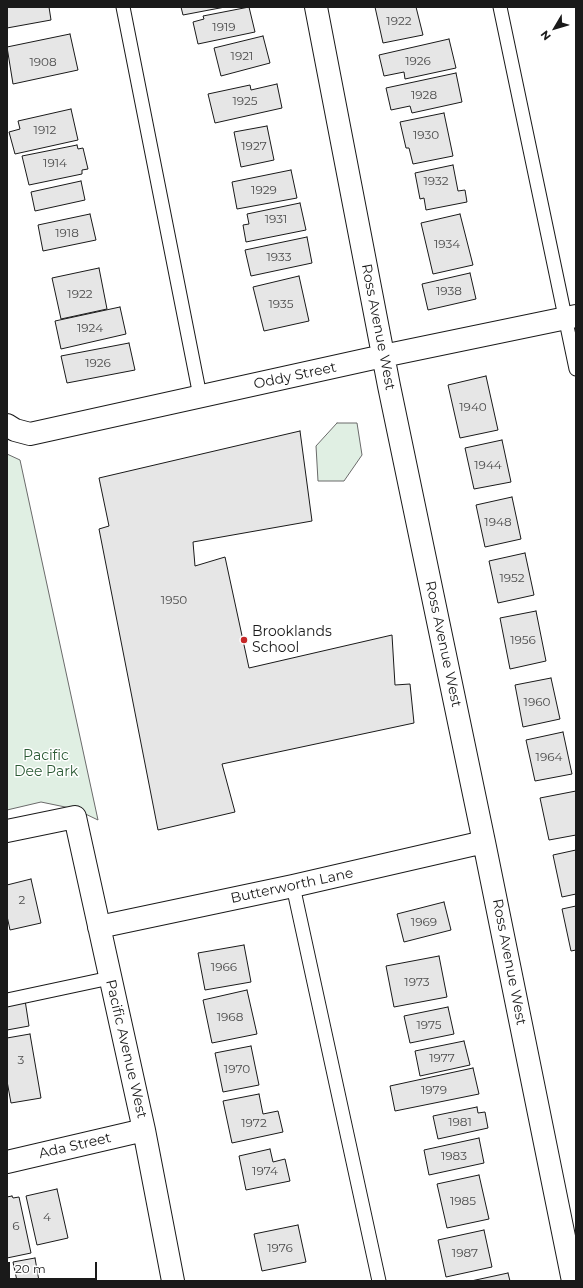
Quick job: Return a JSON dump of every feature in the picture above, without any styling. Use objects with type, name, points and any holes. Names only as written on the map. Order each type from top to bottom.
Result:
[{"type":"street","name":"Ross Avenue West","points":[[316,7],[384,356],[573,1281]]},
{"type":"street","name":"Oddy Street","points":[[11,428],[30,434],[384,356],[571,317]]},
{"type":"street","name":"Pacific Avenue West","points":[[7,831],[75,817],[144,1130],[173,1281]]},
{"type":"street","name":"Butterworth Lane","points":[[99,927],[293,886],[484,842]]},
{"type":"street","name":"Ada Street","points":[[7,1162],[144,1130]]},
{"type":"lane","points":[[123,7],[200,396]]},
{"type":"lane","points":[[500,7],[571,317],[576,369]]},
{"type":"lane","points":[[293,886],[379,1281]]},
{"type":"lane","points":[[7,1000],[110,978]]},
{"type":"green space","points":[[337,423],[357,423],[362,455],[344,481],[318,481],[316,446]]},
{"type":"green space","name":"Pacific Dee Park","points":[[7,454],[20,460],[98,820],[75,809],[41,802],[7,810]]},
{"type":"building","points":[[7,7],[49,7],[51,20],[7,28]]},
{"type":"building","points":[[181,7],[225,7],[183,15]]},
{"type":"building","points":[[249,7],[255,32],[198,44],[193,22],[204,19],[203,16]]},
{"type":"building","points":[[375,7],[416,7],[423,35],[383,43]]},
{"type":"building","points":[[70,34],[78,70],[13,84],[7,47]]},
{"type":"building","points":[[263,36],[270,63],[221,76],[214,48]]},
{"type":"building","points":[[449,39],[456,68],[405,79],[404,72],[384,76],[379,55]]},
{"type":"building","points":[[456,73],[462,102],[412,113],[410,106],[391,110],[386,88]]},
{"type":"building","points":[[277,84],[282,108],[215,123],[208,94],[250,85],[251,90]]},
{"type":"building","points":[[71,109],[78,140],[15,154],[9,132],[20,129],[18,121]]},
{"type":"building","points":[[444,113],[453,156],[413,164],[409,148],[406,148],[400,122]]},
{"type":"building","points":[[267,126],[274,160],[241,167],[234,132]]},
{"type":"building","points":[[77,145],[78,149],[83,148],[88,169],[82,170],[82,174],[29,185],[22,156]]},
{"type":"building","points":[[453,165],[458,191],[465,190],[467,202],[426,210],[424,198],[420,199],[415,173]]},
{"type":"building","points":[[291,170],[297,198],[237,209],[232,182]]},
{"type":"building","points":[[81,181],[85,200],[35,211],[31,192]]},
{"type":"building","points":[[300,203],[306,230],[246,242],[243,225],[249,224],[247,214]]},
{"type":"building","points":[[90,214],[96,240],[43,251],[38,225]]},
{"type":"building","points":[[460,214],[473,265],[433,274],[421,223]]},
{"type":"building","points":[[307,237],[312,263],[251,276],[245,250]]},
{"type":"building","points":[[99,268],[107,309],[61,319],[52,278]]},
{"type":"building","points":[[470,273],[476,299],[428,310],[422,284]]},
{"type":"building","points":[[299,276],[309,321],[264,331],[253,287]]},
{"type":"building","points":[[120,307],[126,334],[61,349],[55,321]]},
{"type":"building","points":[[129,343],[135,370],[67,383],[61,356]]},
{"type":"building","points":[[486,376],[498,430],[460,438],[448,385]]},
{"type":"building","name":"Brooklands School","points":[[300,431],[312,521],[193,542],[195,566],[225,557],[249,668],[392,635],[395,685],[410,684],[414,723],[222,764],[235,812],[158,830],[99,529],[109,526],[99,478]]},
{"type":"building","points":[[502,440],[511,482],[474,489],[465,448]]},
{"type":"building","points":[[512,497],[521,539],[485,547],[476,505]]},
{"type":"building","points":[[525,553],[534,595],[498,603],[489,561]]},
{"type":"building","points":[[536,611],[546,661],[510,669],[500,618]]},
{"type":"building","points":[[551,678],[560,719],[523,727],[515,685]]},
{"type":"building","points":[[563,732],[572,774],[535,781],[526,740]]},
{"type":"building","points":[[576,791],[576,835],[549,840],[540,798]]},
{"type":"building","points":[[576,850],[576,894],[562,897],[553,855]]},
{"type":"building","points":[[31,879],[41,923],[10,930],[7,916],[7,885]]},
{"type":"building","points":[[444,902],[451,930],[404,942],[397,914]]},
{"type":"building","points":[[576,906],[576,950],[571,951],[562,909]]},
{"type":"building","points":[[244,945],[251,982],[205,990],[198,953]]},
{"type":"building","points":[[439,956],[447,997],[394,1007],[386,966]]},
{"type":"building","points":[[247,990],[257,1034],[212,1043],[203,1000]]},
{"type":"building","points":[[25,1000],[29,1026],[7,1030],[7,1003]]},
{"type":"building","points":[[448,1007],[454,1034],[410,1043],[404,1016]]},
{"type":"building","points":[[30,1034],[41,1098],[11,1103],[7,1081],[7,1038]]},
{"type":"building","points":[[464,1041],[470,1065],[420,1076],[415,1051]]},
{"type":"building","points":[[251,1046],[259,1085],[223,1092],[215,1053]]},
{"type":"building","points":[[473,1068],[479,1094],[395,1111],[390,1086]]},
{"type":"building","points":[[259,1094],[263,1114],[278,1111],[283,1132],[232,1143],[223,1101]]},
{"type":"building","points":[[477,1107],[478,1113],[485,1112],[488,1128],[438,1139],[433,1116]]},
{"type":"building","points":[[479,1138],[484,1163],[429,1175],[424,1150]]},
{"type":"building","points":[[270,1149],[273,1162],[285,1159],[290,1181],[246,1190],[239,1156]]},
{"type":"building","points":[[479,1175],[489,1219],[447,1228],[437,1184]]},
{"type":"building","points":[[57,1189],[68,1238],[37,1245],[26,1196]]},
{"type":"building","points":[[12,1196],[13,1198],[19,1197],[31,1253],[7,1258],[7,1197]]},
{"type":"building","points":[[298,1225],[306,1262],[262,1271],[254,1234]]},
{"type":"building","points":[[484,1230],[492,1267],[446,1277],[438,1240]]},
{"type":"building","points":[[35,1258],[39,1281],[17,1281],[13,1262]]},
{"type":"building","points":[[508,1273],[510,1281],[471,1281]]},
{"type":"place","name":"Brooklands School","points":[[244,640]]}]
